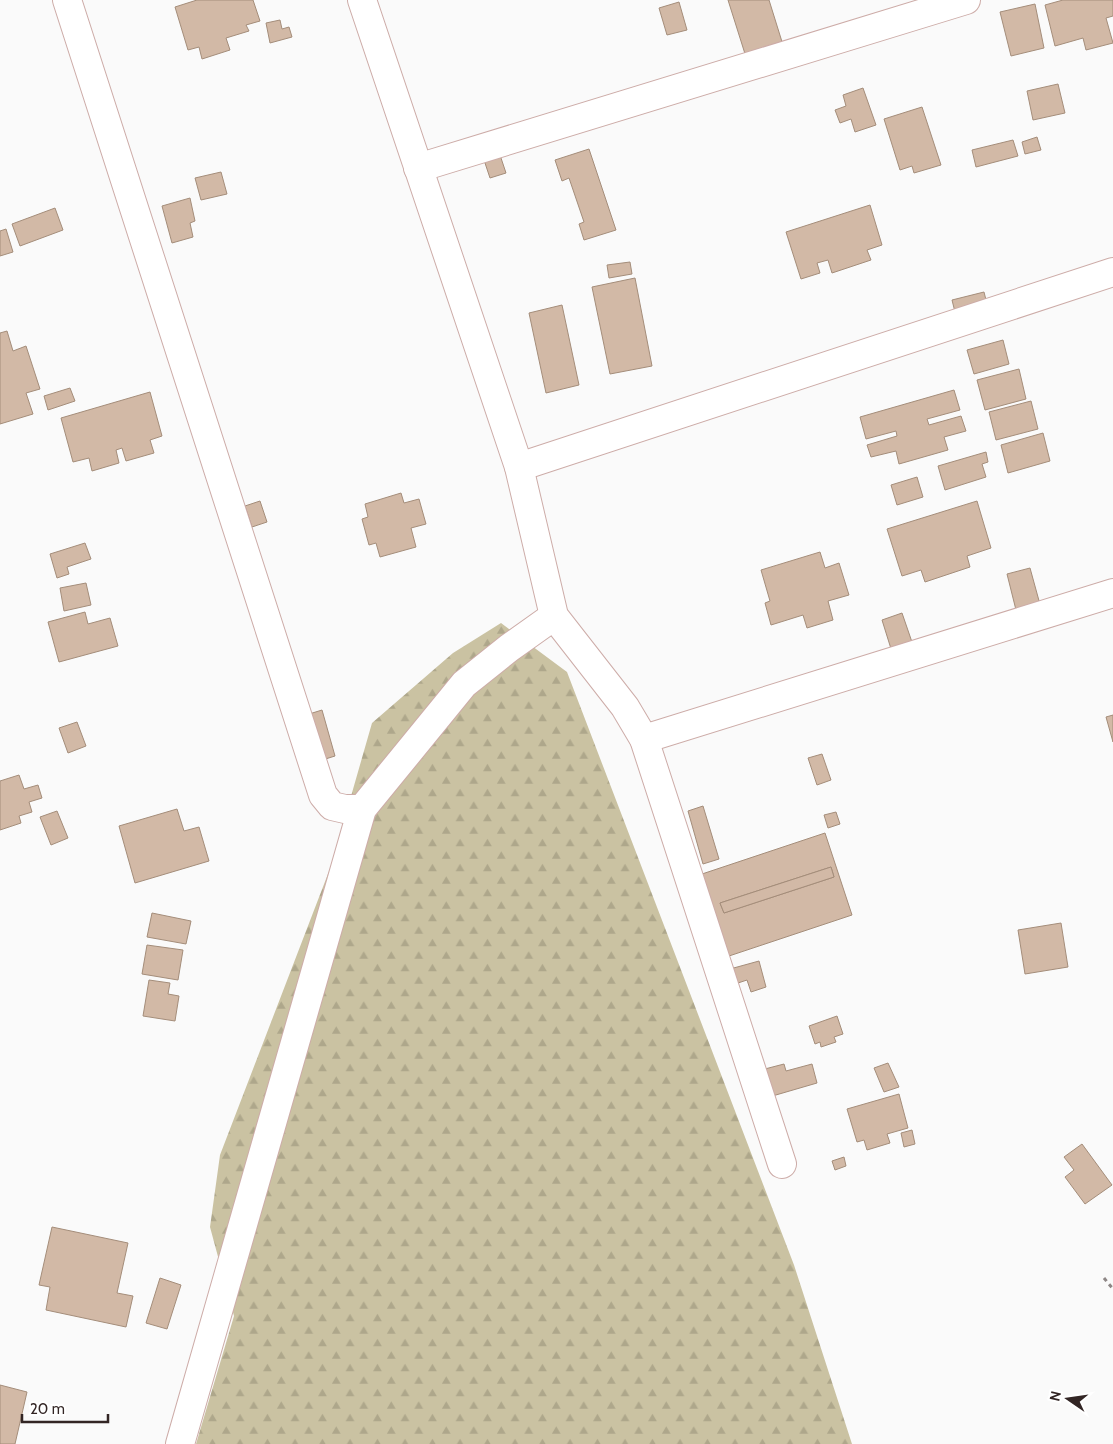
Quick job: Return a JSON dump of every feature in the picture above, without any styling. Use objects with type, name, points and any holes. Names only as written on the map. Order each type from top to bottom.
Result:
[{"type":"street","points":[[67,0],[323,795],[332,806],[345,809],[362,809]]},
{"type":"street","points":[[362,0],[519,467],[554,616],[625,707],[644,739],[782,1164]]},
{"type":"street","points":[[418,168],[966,0]]},
{"type":"street","points":[[519,467],[1113,272]]},
{"type":"street","points":[[644,739],[1113,593]]},
{"type":"street","points":[[180,1444],[362,809],[464,684],[508,648],[554,616]]},
{"type":"path","points":[[1104,1278],[1113,1288]]},
{"type":"green space","points":[[501,623],[567,672],[794,1265],[852,1444],[196,1444],[234,1316],[210,1227],[220,1155],[331,866],[372,723],[453,653]]},
{"type":"building","points":[[197,0],[253,0],[260,21],[246,25],[249,31],[226,38],[230,50],[202,59],[199,47],[188,50],[175,7]]},
{"type":"building","points":[[728,0],[769,0],[783,45],[746,57]]},
{"type":"building","points":[[1063,0],[1113,0],[1113,16],[1106,18],[1113,43],[1086,50],[1083,38],[1055,46],[1045,5]]},
{"type":"building","points":[[679,2],[687,30],[667,35],[659,8]]},
{"type":"building","points":[[1035,4],[1044,48],[1011,56],[1000,12]]},
{"type":"building","points":[[280,20],[282,29],[289,27],[292,37],[270,43],[266,23]]},
{"type":"building","points":[[1058,84],[1065,113],[1033,120],[1027,91]]},
{"type":"building","points":[[863,88],[876,125],[855,132],[851,119],[840,123],[835,110],[846,106],[843,95]]},
{"type":"building","points":[[922,107],[941,165],[914,173],[912,166],[900,170],[884,119]]},
{"type":"building","points":[[1037,137],[1041,150],[1025,154],[1022,142]]},
{"type":"building","points":[[1013,140],[1018,156],[976,167],[972,150]]},
{"type":"building","points":[[589,149],[616,230],[584,240],[579,224],[584,222],[569,178],[562,181],[555,160]]},
{"type":"building","points":[[499,152],[506,173],[490,178],[483,157]]},
{"type":"building","points":[[221,172],[227,194],[201,200],[195,178]]},
{"type":"building","points":[[190,198],[195,221],[190,223],[193,237],[172,243],[162,206]]},
{"type":"building","points":[[870,205],[882,245],[867,250],[871,260],[832,273],[828,260],[817,263],[820,273],[801,279],[786,232]]},
{"type":"building","points":[[55,208],[63,230],[20,246],[12,224]]},
{"type":"building","points":[[6,229],[13,252],[0,256],[0,231]]},
{"type":"building","points":[[630,262],[632,274],[609,278],[607,265]]},
{"type":"building","points":[[635,278],[652,366],[610,374],[592,287]]},
{"type":"building","points":[[984,292],[988,308],[956,316],[952,300]]},
{"type":"building","points":[[562,305],[579,385],[546,393],[529,313]]},
{"type":"building","points":[[7,331],[13,351],[26,346],[40,389],[26,393],[33,414],[0,424],[0,333]]},
{"type":"building","points":[[1003,340],[1009,364],[974,374],[967,350]]},
{"type":"building","points":[[1019,369],[1026,399],[985,410],[977,380]]},
{"type":"building","points":[[70,388],[75,401],[48,410],[44,396]]},
{"type":"building","points":[[954,390],[960,410],[927,419],[929,425],[961,416],[966,431],[944,437],[948,450],[899,464],[896,451],[871,457],[867,445],[897,436],[896,431],[866,439],[860,417]]},
{"type":"building","points":[[150,392],[162,436],[150,440],[154,453],[126,461],[122,448],[116,450],[119,463],[92,471],[89,458],[73,462],[61,418]]},
{"type":"building","points":[[1031,401],[1038,429],[996,440],[989,412]]},
{"type":"building","points":[[1043,433],[1050,461],[1008,473],[1001,445]]},
{"type":"building","points":[[986,452],[988,462],[982,464],[986,477],[945,490],[938,466]]},
{"type":"building","points":[[917,477],[923,497],[897,505],[891,485]]},
{"type":"building","points":[[401,493],[404,503],[419,499],[426,524],[411,528],[416,547],[380,557],[376,543],[369,545],[362,519],[368,517],[365,504]]},
{"type":"building","points":[[260,501],[267,522],[252,527],[245,506]]},
{"type":"building","points":[[977,501],[991,548],[967,556],[970,567],[925,582],[921,570],[902,576],[887,529]]},
{"type":"building","points":[[85,543],[91,559],[67,567],[69,574],[57,578],[50,554]]},
{"type":"building","points":[[820,552],[825,568],[839,563],[849,595],[828,601],[833,620],[807,628],[803,615],[771,625],[765,603],[770,601],[761,570]]},
{"type":"building","points":[[1030,568],[1041,608],[1017,614],[1007,574]]},
{"type":"building","points":[[86,583],[91,605],[64,611],[60,588]]},
{"type":"building","points":[[85,612],[88,624],[110,618],[118,646],[59,662],[48,622]]},
{"type":"building","points":[[902,613],[913,645],[892,652],[882,620]]},
{"type":"building","points":[[322,710],[335,756],[319,761],[306,715]]},
{"type":"building","points":[[1113,715],[1113,742],[1106,717]]},
{"type":"building","points":[[77,722],[86,746],[68,753],[59,728]]},
{"type":"building","points":[[822,754],[831,780],[817,785],[808,758]]},
{"type":"building","points":[[19,775],[24,789],[38,785],[42,798],[29,802],[32,812],[19,816],[21,823],[0,830],[0,781]]},
{"type":"building","points":[[703,806],[719,859],[703,864],[688,811]]},
{"type":"building","points":[[177,809],[184,831],[199,827],[209,861],[135,883],[119,826]]},
{"type":"building","points":[[57,811],[68,838],[51,845],[40,817]]},
{"type":"building","points":[[836,812],[840,824],[828,828],[824,815]]},
{"type":"building","points":[[825,833],[852,915],[726,957],[699,875]],"holes":[[[831,867],[834,877],[724,913],[720,903]]]},
{"type":"building","points":[[831,867],[834,877],[724,913],[720,903]]},
{"type":"building","points":[[152,913],[191,921],[186,944],[147,937]]},
{"type":"building","points":[[1061,923],[1068,967],[1025,974],[1018,930]]},
{"type":"building","points":[[147,945],[183,950],[178,980],[142,974]]},
{"type":"building","points":[[759,961],[766,987],[751,992],[747,980],[735,984],[730,969]]},
{"type":"building","points":[[149,980],[170,983],[168,994],[179,996],[175,1021],[143,1016]]},
{"type":"building","points":[[837,1016],[843,1034],[834,1037],[836,1042],[821,1047],[820,1042],[815,1044],[809,1026]]},
{"type":"building","points":[[888,1063],[899,1087],[884,1092],[874,1068]]},
{"type":"building","points":[[784,1064],[786,1071],[812,1064],[817,1083],[769,1097],[761,1070]]},
{"type":"building","points":[[899,1094],[908,1128],[887,1134],[890,1143],[867,1150],[864,1140],[857,1142],[847,1109]]},
{"type":"building","points":[[912,1130],[915,1144],[904,1147],[901,1133]]},
{"type":"building","points":[[1082,1144],[1112,1185],[1085,1204],[1065,1177],[1074,1170],[1064,1157]]},
{"type":"building","points":[[844,1157],[846,1166],[835,1170],[832,1161]]},
{"type":"building","points":[[52,1227],[128,1243],[117,1293],[133,1296],[126,1327],[46,1310],[50,1287],[39,1285]]},
{"type":"building","points":[[160,1278],[181,1285],[167,1329],[146,1323]]},
{"type":"building","points":[[0,1385],[27,1392],[15,1444],[0,1444]]}]
